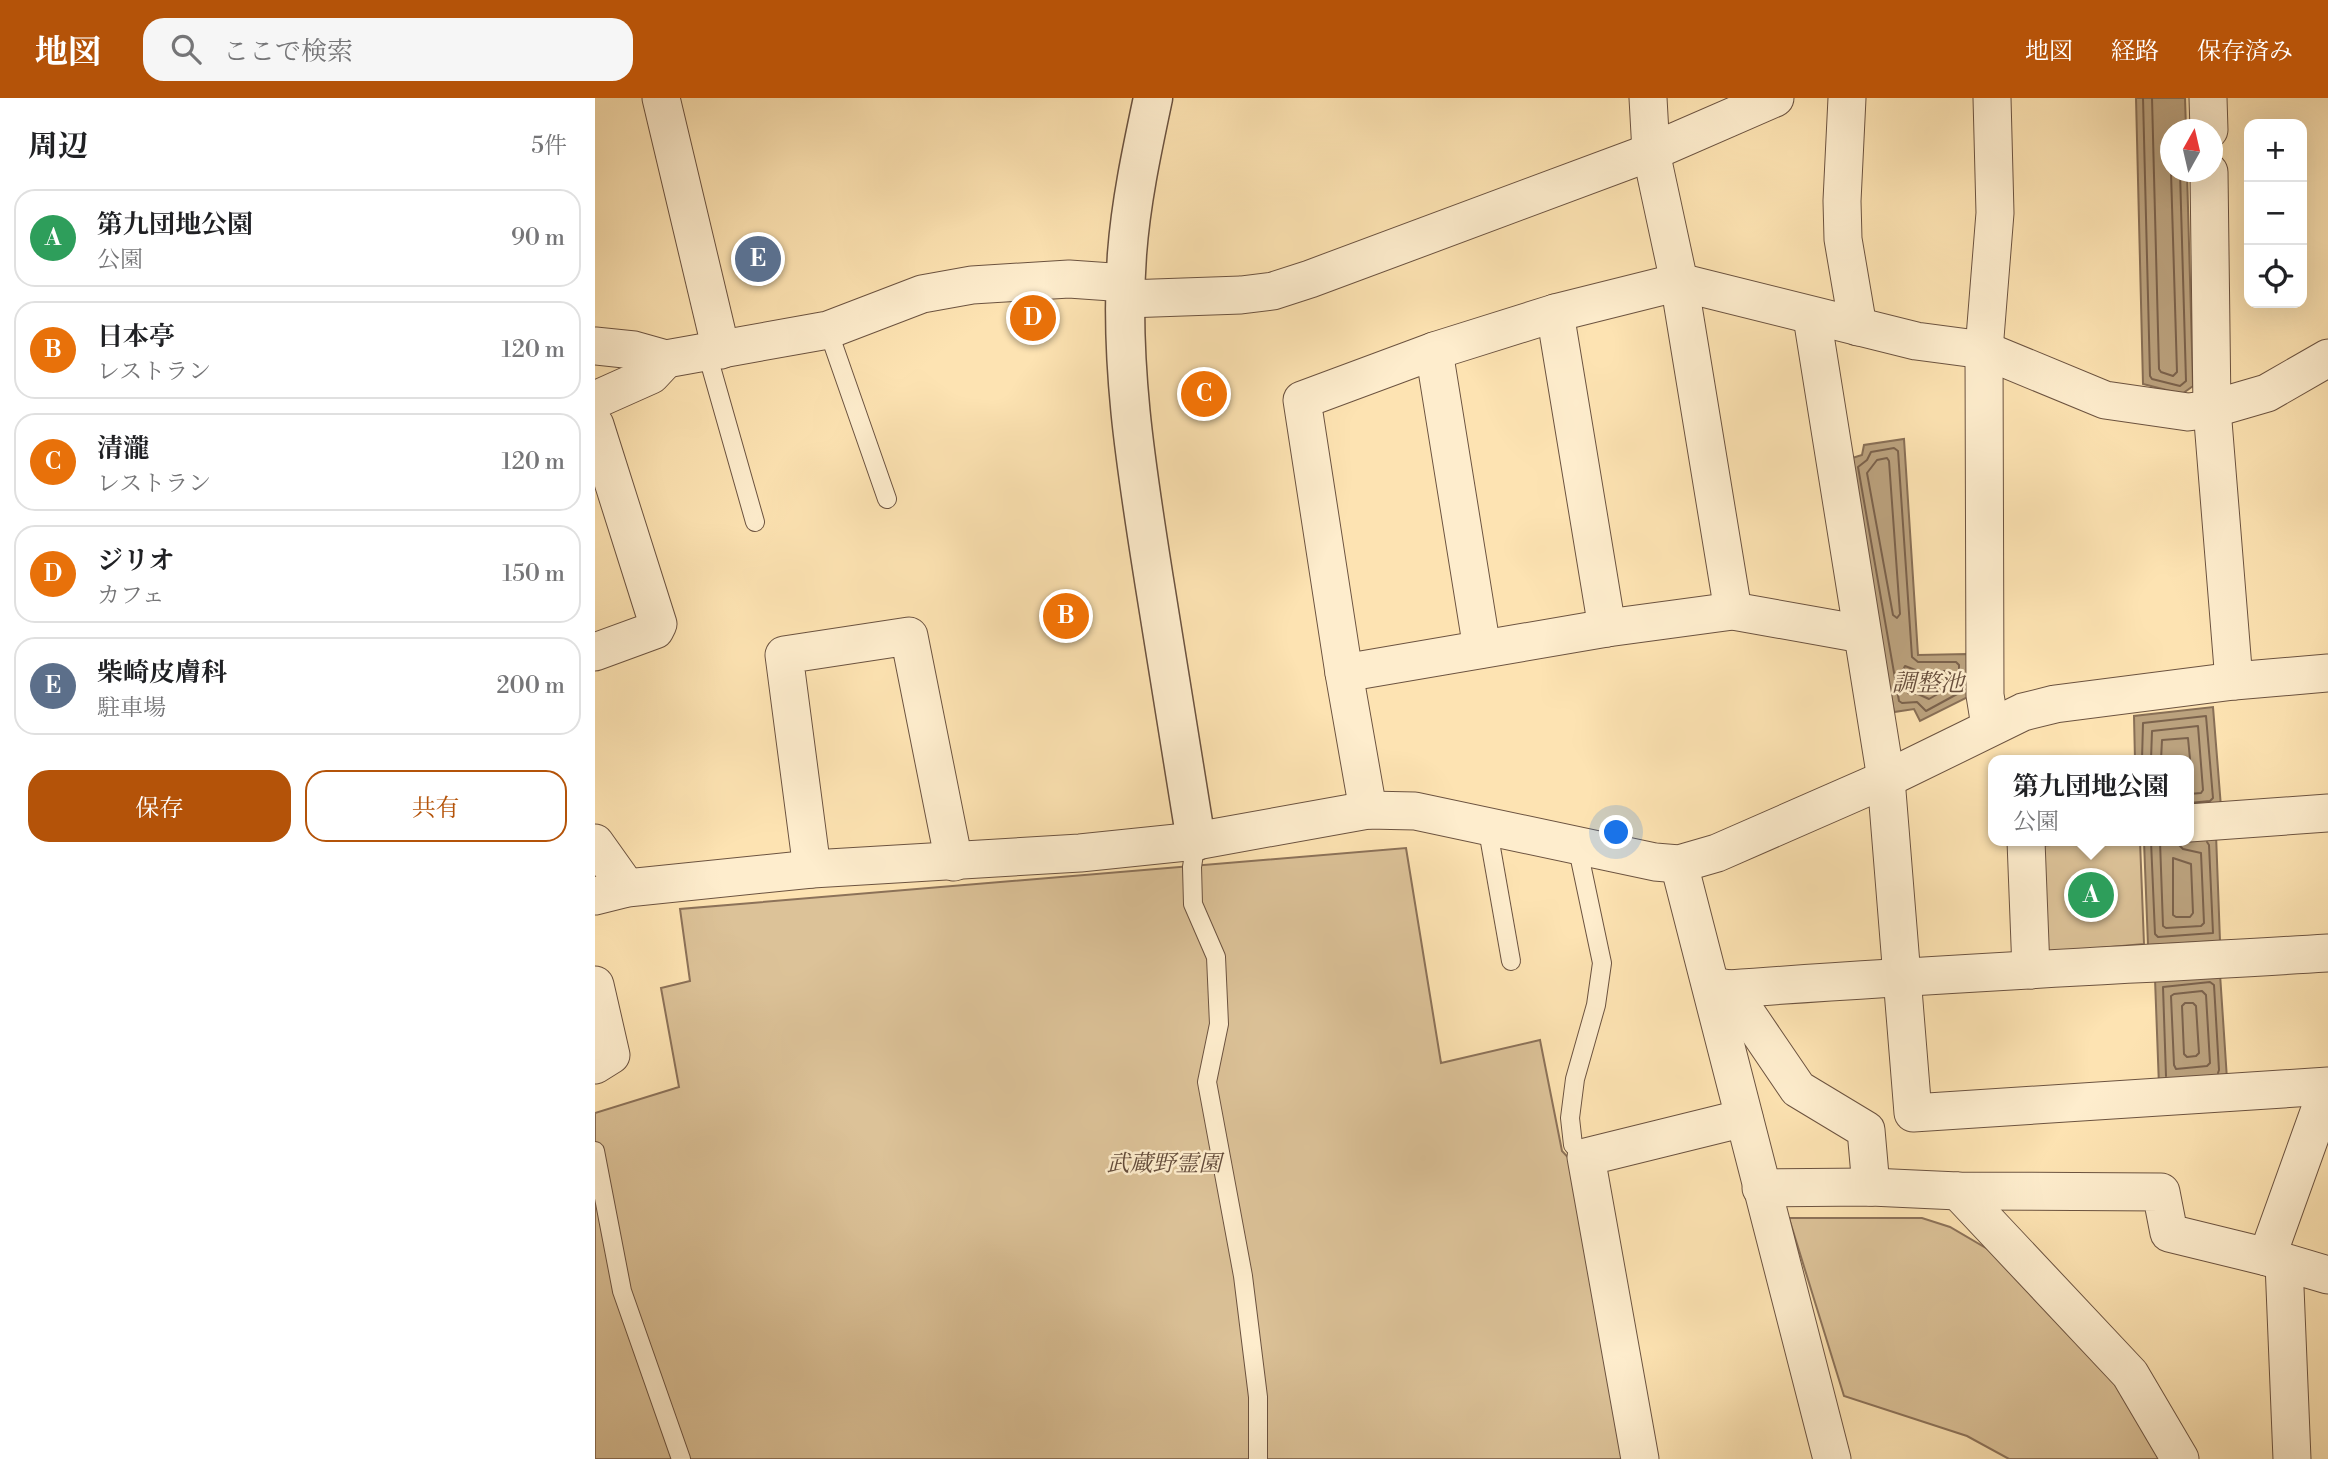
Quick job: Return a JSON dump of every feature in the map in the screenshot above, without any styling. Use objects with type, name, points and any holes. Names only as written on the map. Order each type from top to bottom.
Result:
[{"type":"street","points":[[661,98],[714,352]]},
{"type":"street","points":[[1153,98],[1136,177],[1127,255],[1127,373],[1135,465],[1196,841]]},
{"type":"street","points":[[1648,98],[1651,152],[1679,282],[1733,611]]},
{"type":"street","points":[[595,346],[634,349],[666,359],[714,352],[828,330],[922,294],[972,285],[1069,279],[1126,291],[1241,295],[1273,291],[1651,152],[1775,98]]},
{"type":"street","points":[[1847,98],[1843,239],[1858,327]]},
{"type":"street","points":[[1990,726],[1985,695],[1984,350],[1995,213],[1992,98]]},
{"type":"street","points":[[2208,98],[2209,119]]},
{"type":"street","points":[[2209,182],[2212,409],[2234,681]]},
{"type":"street","points":[[1368,810],[1302,400],[1434,351],[1555,313],[1679,282],[1916,341],[1984,350],[2105,400],[2188,412],[2212,409],[2267,393],[2328,358]]},
{"type":"street","points":[[1555,313],[1607,628]]},
{"type":"street","points":[[1812,317],[1886,779],[1913,1113],[2328,1086],[2275,1260],[2292,1459]]},
{"type":"street","points":[[1434,351],[1482,649]]},
{"type":"street","points":[[595,400],[651,375],[666,359]]},
{"type":"street","points":[[595,425],[658,624],[655,629],[595,652]]},
{"type":"street","points":[[1344,673],[1607,628],[1733,611],[1862,634]]},
{"type":"street","points":[[812,869],[784,655],[909,636],[954,862]]},
{"type":"street","points":[[595,843],[611,892],[812,869],[1080,853],[1196,841],[1368,810],[1415,811],[1655,862],[1679,864],[1717,853],[1886,779],[2023,712],[2055,704],[2234,681],[2328,673]]},
{"type":"street","points":[[2194,823],[2328,813]]},
{"type":"street","points":[[2026,846],[2032,971]]},
{"type":"street","points":[[1679,864],[1721,988],[1744,1118],[1832,1459]]},
{"type":"street","points":[[1721,988],[2328,953]]},
{"type":"street","points":[[595,985],[611,1055],[595,1065]]},
{"type":"street","points":[[1721,988],[1798,1088],[1866,1130],[1871,1187]]},
{"type":"street","points":[[1640,1459],[1586,1157],[1744,1118]]},
{"type":"street","points":[[1761,1188],[2161,1192],[2169,1233],[2328,1275]]},
{"type":"street","points":[[1958,1191],[2130,1374],[2180,1459]]},
{"type":"lane","points":[[828,330],[887,499]]},
{"type":"lane","points":[[714,352],[755,522]]},
{"type":"lane","points":[[1487,825],[1511,961]]},
{"type":"lane","points":[[1196,841],[1192,867],[1193,904],[1216,957],[1219,1024],[1207,1082],[1243,1276],[1258,1397],[1258,1459]]},
{"type":"lane","points":[[1577,845],[1602,963],[1597,1005],[1575,1079],[1570,1118],[1573,1145],[1586,1157]]},
{"type":"lane","points":[[595,1151],[622,1291],[681,1459]]},
{"type":"green space","points":[[2036,846],[2140,846],[2144,944],[2044,953]]},
{"type":"green space","name":"武蔵野霊園","points":[[1406,848],[1441,1063],[1540,1040],[1562,1151],[1578,1168],[1630,1459],[595,1459],[595,1113],[679,1087],[661,988],[690,981],[680,909]]},
{"type":"green space","points":[[1789,1218],[1922,1218],[1950,1227],[2008,1261],[2139,1409],[2166,1459],[2009,1459],[1967,1436],[1844,1396]]},
{"type":"water","points":[[2136,98],[2185,98],[2186,119],[2160,119],[2160,182],[2187,182],[2193,386],[2182,394],[2143,384]]},
{"type":"water","name":"調整池","points":[[1904,439],[1918,655],[1967,654],[1968,697],[1920,721],[1914,709],[1894,712],[1849,459],[1862,455],[1864,445]]},
{"type":"water","points":[[2213,707],[2221,807],[2194,810],[2194,755],[2135,755],[2134,716]]},
{"type":"water","points":[[2216,834],[2220,941],[2148,945],[2144,846],[2194,846],[2194,840]]},
{"type":"water","points":[[2220,974],[2227,1079],[2159,1086],[2155,979]]},
{"type":"place","name":"柴崎皮膚科","points":[[758,259]]},
{"type":"place","name":"ジリオ","points":[[1033,318]]},
{"type":"place","name":"清瀧","points":[[1204,394]]},
{"type":"place","name":"日本亭","points":[[1066,616]]},
{"type":"place","name":"第九団地公園","points":[[2091,895]]}]
